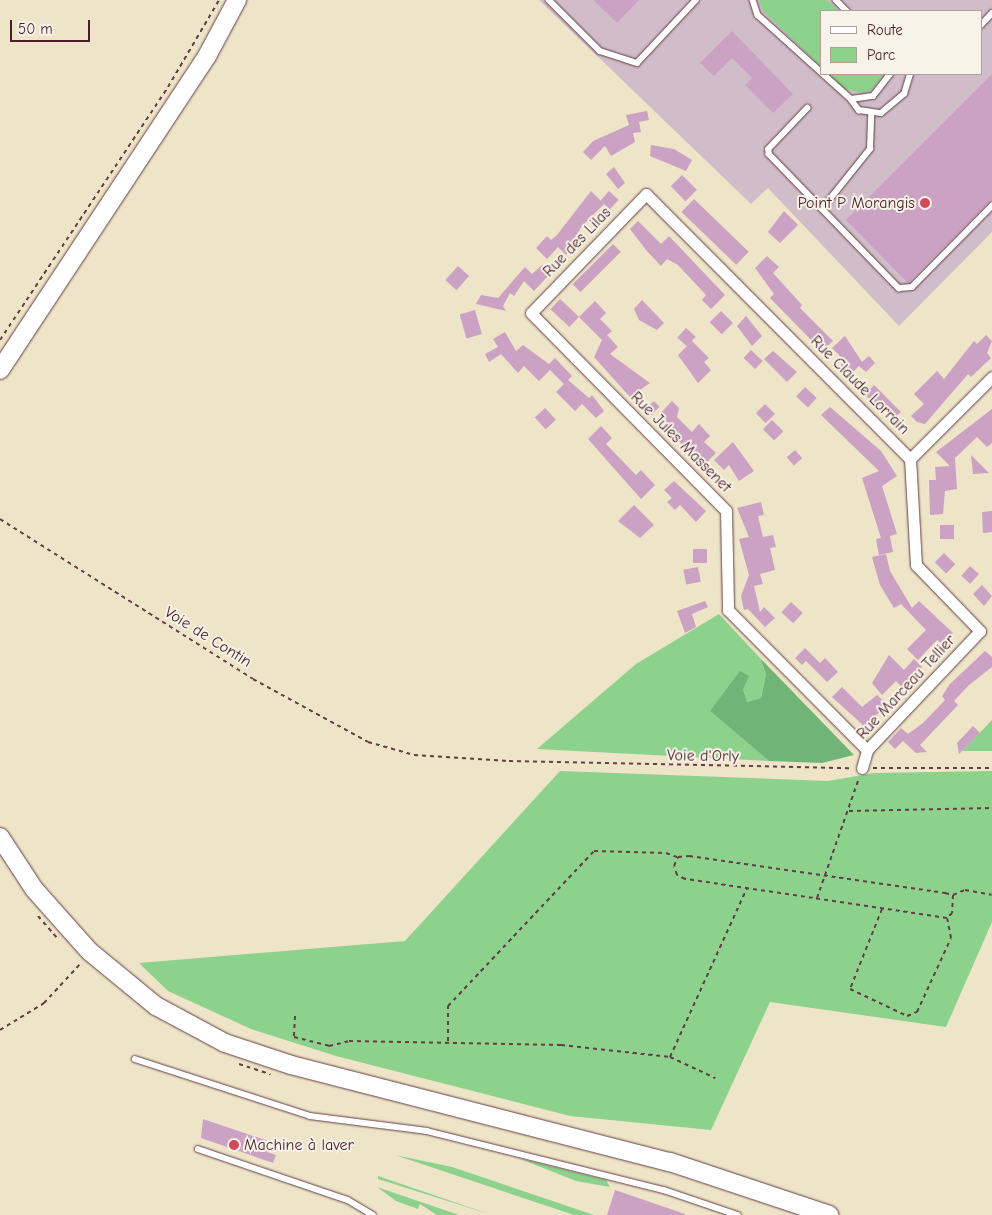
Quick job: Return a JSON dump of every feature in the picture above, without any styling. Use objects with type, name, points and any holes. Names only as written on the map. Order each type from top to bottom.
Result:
[{"type":"main road","points":[[0,370],[207,56],[237,0]]},
{"type":"main road","points":[[0,837],[34,890],[89,951],[156,1006],[225,1043],[291,1066],[670,1162],[826,1213],[840,1215]]},
{"type":"street","name":"Rue des Lilas","points":[[531,313],[646,194]]},
{"type":"street","name":"Rue Claude Lorrain","points":[[646,194],[910,459],[916,565],[980,631]]},
{"type":"street","name":"Rue Jules Massenet","points":[[531,313],[726,511],[728,610],[866,750]]},
{"type":"street","points":[[910,459],[992,377]]},
{"type":"street","name":"Rue Marceau Tellier","points":[[862,768],[866,750],[980,631]]},
{"type":"lane","points":[[548,0],[600,50],[637,63],[696,0]]},
{"type":"lane","points":[[753,0],[758,15],[820,71]]},
{"type":"lane","points":[[836,0],[846,10]]},
{"type":"lane","points":[[982,24],[992,13]]},
{"type":"lane","points":[[824,75],[871,114]]},
{"type":"lane","points":[[851,99],[873,96],[889,75]]},
{"type":"lane","points":[[871,114],[892,106],[904,94],[910,75]]},
{"type":"lane","points":[[808,108],[768,149],[769,154],[822,209],[905,289],[912,288],[992,206]]},
{"type":"lane","points":[[822,209],[870,148],[871,114]]},
{"type":"lane","points":[[135,1059],[310,1116],[427,1131],[664,1190],[738,1215]]},
{"type":"lane","points":[[198,1149],[348,1200],[372,1215]]},
{"type":"path","points":[[0,340],[168,87],[219,0]]},
{"type":"path","name":"Voie de Contin","points":[[0,519],[253,679],[368,742],[414,755]]},
{"type":"path","name":"Voie d'Orly","points":[[414,755],[690,768],[992,768]]},
{"type":"path","points":[[817,899],[822,875],[849,812],[862,768]]},
{"type":"path","points":[[849,812],[992,808]]},
{"type":"path","points":[[448,1042],[448,1006],[594,851],[666,853],[678,858],[822,875],[953,895],[965,890],[992,895]]},
{"type":"path","points":[[678,858],[676,875],[686,879],[947,918]]},
{"type":"path","points":[[670,1058],[746,888]]},
{"type":"path","points":[[947,918],[952,912],[953,895]]},
{"type":"path","points":[[882,909],[850,989],[907,1016],[917,1012],[951,938],[947,918]]},
{"type":"path","points":[[0,1030],[44,1003],[81,963]]},
{"type":"path","points":[[295,1016],[294,1037],[307,1043],[448,1042],[561,1045],[670,1058],[715,1078]]},
{"type":"shaded area","points":[[539,0],[992,0],[992,232],[899,326],[768,188],[751,204]]},
{"type":"green space","points":[[759,0],[827,0],[838,10],[820,10],[820,66],[763,11]]},
{"type":"green space","points":[[829,75],[883,75],[872,90],[863,93],[844,89]]},
{"type":"green space","points":[[719,614],[760,658],[766,674],[761,698],[747,702],[743,689],[710,711],[769,761],[537,749],[636,664]]},
{"type":"green space","points":[[760,658],[854,755],[822,763],[769,761],[710,711],[740,671],[749,676],[743,689],[747,702],[761,698],[766,674]]},
{"type":"green space","points":[[992,720],[992,751],[962,751],[968,745]]},
{"type":"green space","points":[[560,771],[828,781],[874,773],[992,771],[992,922],[946,1027],[770,1002],[711,1130],[570,1116],[336,1056],[251,1029],[168,991],[139,963],[405,941]]},
{"type":"green space","points":[[395,1155],[452,1167],[594,1215],[574,1215]]},
{"type":"green space","points":[[518,1158],[606,1180],[610,1187],[576,1181]]},
{"type":"green space","points":[[378,1176],[492,1215],[378,1179]]},
{"type":"green space","points":[[377,1187],[459,1215],[437,1215],[420,1204],[418,1209],[396,1201]]},
{"type":"building","points":[[593,0],[639,0],[617,23]]},
{"type":"building","points":[[732,31],[793,94],[773,113],[745,85],[752,78],[732,58],[714,76],[700,63]]},
{"type":"building","points":[[992,74],[992,199],[908,283],[846,220]]},
{"type":"building","points":[[647,111],[649,120],[639,122],[641,132],[633,133],[635,142],[611,156],[605,146],[591,160],[583,152],[593,141],[629,125],[626,115]]},
{"type":"building","points":[[651,145],[674,149],[692,160],[686,171],[650,156]]},
{"type":"building","points":[[614,167],[625,183],[618,189],[606,174]]},
{"type":"building","points":[[682,175],[697,190],[686,201],[671,186]]},
{"type":"building","points":[[591,191],[604,204],[582,226],[573,240],[577,244],[566,255],[558,247],[547,259],[536,248],[547,236],[551,240],[557,235]]},
{"type":"building","points":[[609,191],[619,200],[610,209],[600,201]]},
{"type":"building","points":[[694,199],[749,252],[736,265],[681,212]]},
{"type":"building","points":[[784,211],[798,225],[780,243],[768,232]]},
{"type":"building","points":[[638,221],[661,244],[669,236],[725,295],[711,309],[702,300],[706,295],[678,265],[667,259],[661,266],[646,250],[630,229]]},
{"type":"building","points":[[613,244],[621,252],[580,292],[573,284]]},
{"type":"building","points":[[767,256],[779,267],[773,273],[802,305],[800,308],[833,341],[822,351],[770,298],[774,294],[755,268]]},
{"type":"building","points":[[542,265],[550,273],[547,277],[534,291],[524,281],[514,296],[510,293],[503,306],[506,311],[476,304],[481,295],[498,298],[525,267],[532,274]]},
{"type":"building","points":[[458,266],[469,276],[456,290],[445,280]]},
{"type":"building","points":[[560,299],[579,317],[569,327],[550,309]]},
{"type":"building","points":[[642,300],[664,323],[657,330],[639,320],[634,309]]},
{"type":"building","points":[[595,301],[606,313],[600,319],[612,331],[607,335],[618,347],[610,354],[650,383],[630,397],[594,357],[602,340],[579,317]]},
{"type":"building","points":[[475,310],[482,334],[467,338],[460,314]]},
{"type":"building","points":[[721,311],[733,323],[722,334],[710,322]]},
{"type":"building","points":[[746,316],[762,336],[752,346],[737,326]]},
{"type":"building","points":[[686,328],[696,337],[687,346],[677,338]]},
{"type":"building","points":[[505,332],[516,351],[523,345],[549,364],[555,358],[572,376],[568,380],[589,398],[592,395],[604,411],[596,418],[582,404],[575,411],[556,392],[564,384],[550,370],[539,381],[524,366],[518,373],[501,354],[489,362],[485,354],[498,347],[493,339]]},
{"type":"building","points":[[986,335],[992,341],[987,353],[991,358],[971,377],[968,374],[925,424],[917,422],[911,416],[924,404],[914,394],[937,371],[944,379],[974,341],[977,344]]},
{"type":"building","points":[[845,336],[862,362],[869,356],[875,363],[866,372],[859,366],[850,375],[841,366],[843,359],[832,348]]},
{"type":"building","points":[[692,341],[709,358],[704,362],[711,370],[698,383],[678,355]]},
{"type":"building","points":[[751,350],[763,361],[755,369],[743,358]]},
{"type":"building","points":[[773,351],[797,372],[787,382],[764,359]]},
{"type":"building","points":[[874,385],[901,412],[894,418],[865,395]]},
{"type":"building","points":[[805,387],[817,398],[808,407],[796,397]]},
{"type":"building","points":[[654,401],[660,407],[650,417],[644,411]]},
{"type":"building","points":[[672,401],[679,408],[677,417],[692,432],[699,424],[710,436],[704,442],[716,453],[707,462],[668,434],[673,429],[659,415]]},
{"type":"building","points":[[765,404],[775,414],[766,423],[756,413]]},
{"type":"building","points":[[830,407],[881,451],[897,476],[882,486],[897,534],[890,536],[893,552],[879,555],[876,539],[881,538],[862,478],[879,471],[821,415]]},
{"type":"building","points":[[545,408],[556,420],[546,429],[535,418]]},
{"type":"building","points":[[992,409],[992,443],[987,447],[977,437],[955,458],[957,489],[945,491],[943,514],[930,515],[929,480],[936,480],[935,467],[950,466],[936,452]]},
{"type":"building","points":[[772,420],[783,431],[774,441],[763,429]]},
{"type":"building","points":[[601,426],[612,438],[606,444],[636,475],[641,470],[655,485],[641,499],[588,439]]},
{"type":"building","points":[[733,442],[754,471],[739,481],[729,465],[724,470],[714,460]]},
{"type":"building","points":[[795,450],[802,458],[794,466],[787,457]]},
{"type":"building","points":[[971,455],[989,473],[973,474]]},
{"type":"building","points":[[674,481],[706,511],[696,522],[680,505],[675,510],[667,502],[672,498],[664,490]]},
{"type":"building","points":[[761,502],[764,515],[758,516],[763,537],[773,535],[776,547],[770,548],[775,570],[760,574],[763,584],[754,586],[760,612],[764,607],[775,618],[765,627],[748,609],[744,610],[741,596],[749,575],[739,539],[749,537],[737,508]]},
{"type":"building","points":[[634,505],[654,525],[640,538],[618,521]]},
{"type":"building","points":[[992,511],[992,532],[983,533],[982,512]]},
{"type":"building","points":[[940,525],[954,525],[954,539],[940,539]]},
{"type":"building","points":[[693,549],[707,549],[707,563],[693,563]]},
{"type":"building","points":[[944,553],[955,564],[946,574],[935,562]]},
{"type":"building","points":[[886,554],[890,571],[912,608],[919,601],[953,633],[942,644],[937,640],[918,660],[907,649],[926,630],[901,604],[894,608],[880,585],[872,557]]},
{"type":"building","points":[[970,566],[979,574],[970,584],[961,576]]},
{"type":"building","points":[[698,567],[701,582],[686,585],[683,570]]},
{"type":"building","points":[[982,585],[992,596],[984,606],[973,594]]},
{"type":"building","points":[[705,601],[708,607],[692,614],[696,627],[685,633],[677,611]]},
{"type":"building","points":[[791,602],[803,613],[793,623],[781,612]]},
{"type":"building","points":[[805,648],[820,663],[825,658],[838,672],[827,682],[806,661],[802,665],[795,658]]},
{"type":"building","points":[[985,651],[992,657],[992,667],[969,685],[954,701],[958,705],[920,745],[927,752],[916,753],[903,741],[895,749],[888,742],[901,728],[908,734],[923,723],[945,700],[942,696],[950,684]]},
{"type":"building","points":[[889,655],[904,670],[914,659],[922,667],[904,689],[896,681],[882,695],[872,683]]},
{"type":"building","points":[[842,687],[862,707],[877,695],[887,704],[865,727],[832,697]]},
{"type":"building","points":[[973,726],[980,733],[959,754],[957,743]]},
{"type":"building","points":[[203,1119],[271,1142],[267,1152],[276,1155],[273,1163],[201,1138]]},
{"type":"building","points":[[615,1190],[685,1214],[685,1215],[607,1215]]},
{"type":"place","name":"Point P Morangis","points":[[925,203]]},
{"type":"place","name":"Machine à laver","points":[[234,1145]]}]
